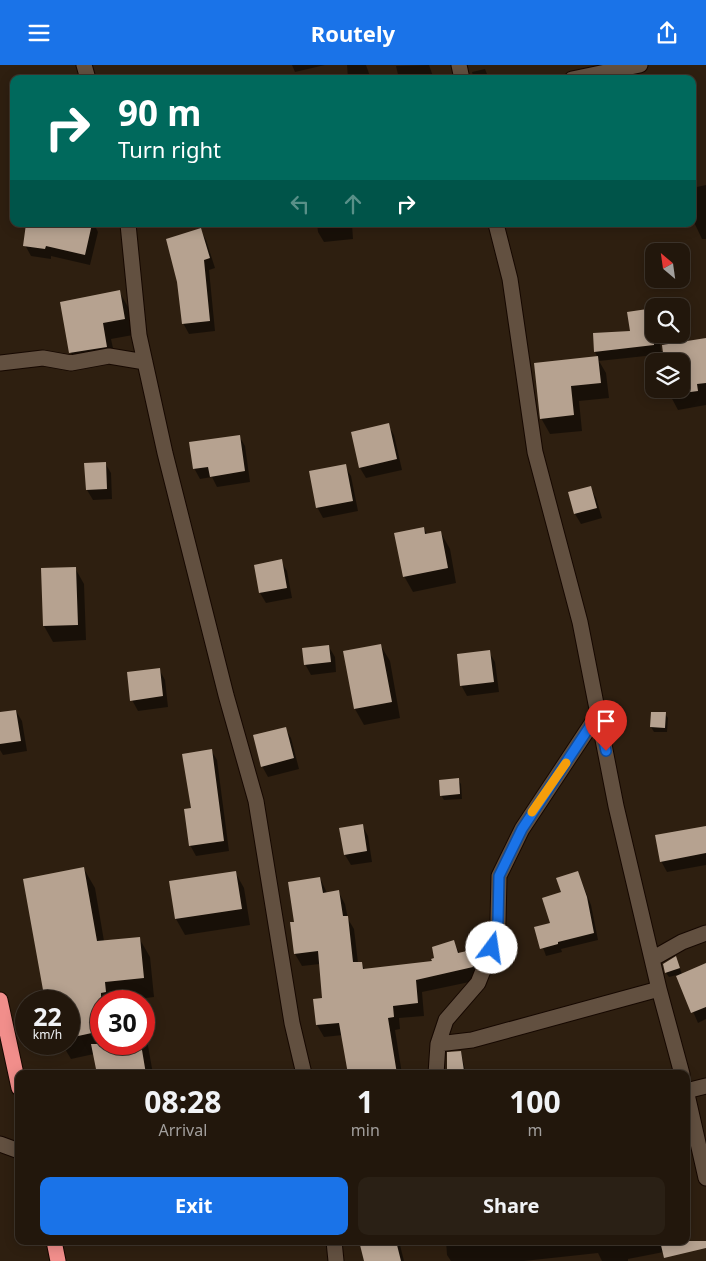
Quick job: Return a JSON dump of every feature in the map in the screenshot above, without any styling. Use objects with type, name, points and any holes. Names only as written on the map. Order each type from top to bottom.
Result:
[{"type":"highway","points":[[0,1000],[15,1070]]},
{"type":"highway","points":[[55,1245],[58,1261]]},
{"type":"street","points":[[591,75],[640,65]]},
{"type":"street","points":[[128,227],[139,335],[223,686],[256,801],[292,1023],[303,1070]]},
{"type":"street","points":[[497,227],[510,279],[535,452],[580,622],[598,714],[652,959],[681,1070]]},
{"type":"street","points":[[0,363],[43,358],[71,363],[109,356],[145,362]]},
{"type":"street","points":[[436,1070],[438,1044],[446,1021],[478,983],[492,948],[498,921],[499,876],[531,813],[553,784],[598,714]]},
{"type":"street","points":[[652,959],[682,942],[706,933]]},
{"type":"street","points":[[438,1044],[472,1040],[659,989]]},
{"type":"street","points":[[690,1089],[706,1086]]},
{"type":"street","points":[[690,1107],[706,1177]]},
{"type":"street","points":[[0,1144],[15,1150]]},
{"type":"street","points":[[334,1245],[336,1261]]},
{"type":"building","points":[[26,227],[91,227],[85,255],[46,246],[45,249],[23,246]]},
{"type":"building","points":[[201,228],[210,258],[204,260],[210,321],[182,324],[177,282],[166,239]]},
{"type":"building","points":[[120,290],[125,319],[103,323],[107,347],[69,353],[60,302]]},
{"type":"building","points":[[645,309],[645,343],[654,343],[654,345],[594,352],[593,333],[630,331],[627,312]]},
{"type":"building","points":[[706,338],[706,383],[697,384],[698,391],[690,392],[690,353],[663,353],[662,345],[690,343],[690,341]]},
{"type":"building","points":[[598,356],[601,383],[571,386],[574,415],[540,419],[534,363]]},
{"type":"building","points":[[389,423],[397,459],[359,468],[351,432]]},
{"type":"building","points":[[240,435],[245,471],[210,477],[208,467],[193,469],[189,442]]},
{"type":"building","points":[[106,462],[107,489],[86,490],[84,463]]},
{"type":"building","points":[[346,464],[353,501],[316,508],[309,471]]},
{"type":"building","points":[[591,486],[597,508],[574,514],[568,492]]},
{"type":"building","points":[[424,527],[425,534],[441,531],[448,568],[403,577],[394,533]]},
{"type":"building","points":[[282,559],[287,588],[259,593],[254,565]]},
{"type":"building","points":[[76,567],[78,625],[43,626],[41,568]]},
{"type":"building","points":[[381,644],[392,702],[354,709],[343,651]]},
{"type":"building","points":[[329,645],[331,662],[304,665],[302,648]]},
{"type":"building","points":[[490,650],[494,682],[460,686],[457,654]]},
{"type":"building","points":[[160,668],[163,696],[130,701],[127,672]]},
{"type":"building","points":[[16,710],[21,741],[0,744],[0,712]]},
{"type":"building","points":[[651,712],[666,712],[665,728],[650,727]]},
{"type":"building","points":[[286,727],[294,758],[261,767],[253,735]]},
{"type":"building","points":[[212,749],[224,841],[189,846],[184,809],[191,808],[182,754]]},
{"type":"building","points":[[459,778],[460,794],[440,796],[439,780]]},
{"type":"building","points":[[363,824],[367,851],[344,855],[339,828]]},
{"type":"building","points":[[706,826],[706,853],[660,862],[655,835]]},
{"type":"building","points":[[84,867],[97,941],[140,937],[144,978],[105,982],[106,990],[90,990],[90,1033],[80,1036],[80,990],[43,990],[23,879]]},
{"type":"building","points":[[236,871],[242,909],[175,919],[169,881]]},
{"type":"building","points":[[578,871],[587,897],[594,933],[558,942],[558,944],[540,949],[534,927],[550,923],[542,898],[561,892],[556,878]]},
{"type":"building","points":[[320,877],[323,893],[339,890],[343,916],[348,916],[353,962],[362,962],[363,969],[432,961],[431,959],[434,958],[432,947],[454,940],[458,953],[467,951],[468,957],[471,957],[473,967],[416,980],[418,1003],[393,1006],[394,1017],[388,1018],[396,1070],[347,1070],[339,1023],[316,1025],[313,999],[322,998],[318,951],[294,954],[290,922],[294,922],[288,882]]},
{"type":"building","points":[[676,956],[680,968],[665,973],[663,964]]},
{"type":"building","points":[[706,963],[706,1007],[691,1013],[676,976]]},
{"type":"building","points":[[461,1051],[464,1070],[447,1070],[447,1052]]},
{"type":"building","points":[[93,1055],[143,1055],[145,1070],[96,1070]]},
{"type":"building","points":[[690,1241],[706,1241],[706,1248],[664,1258],[661,1245],[690,1245]]},
{"type":"building","points":[[360,1245],[397,1245],[401,1261],[364,1261]]},
{"type":"slow traffic","points":[[532,812],[566,763]]},
{"type":"route","points":[[492,948],[497,935],[499,876],[531,813],[553,784],[598,714],[606,751]]}]
